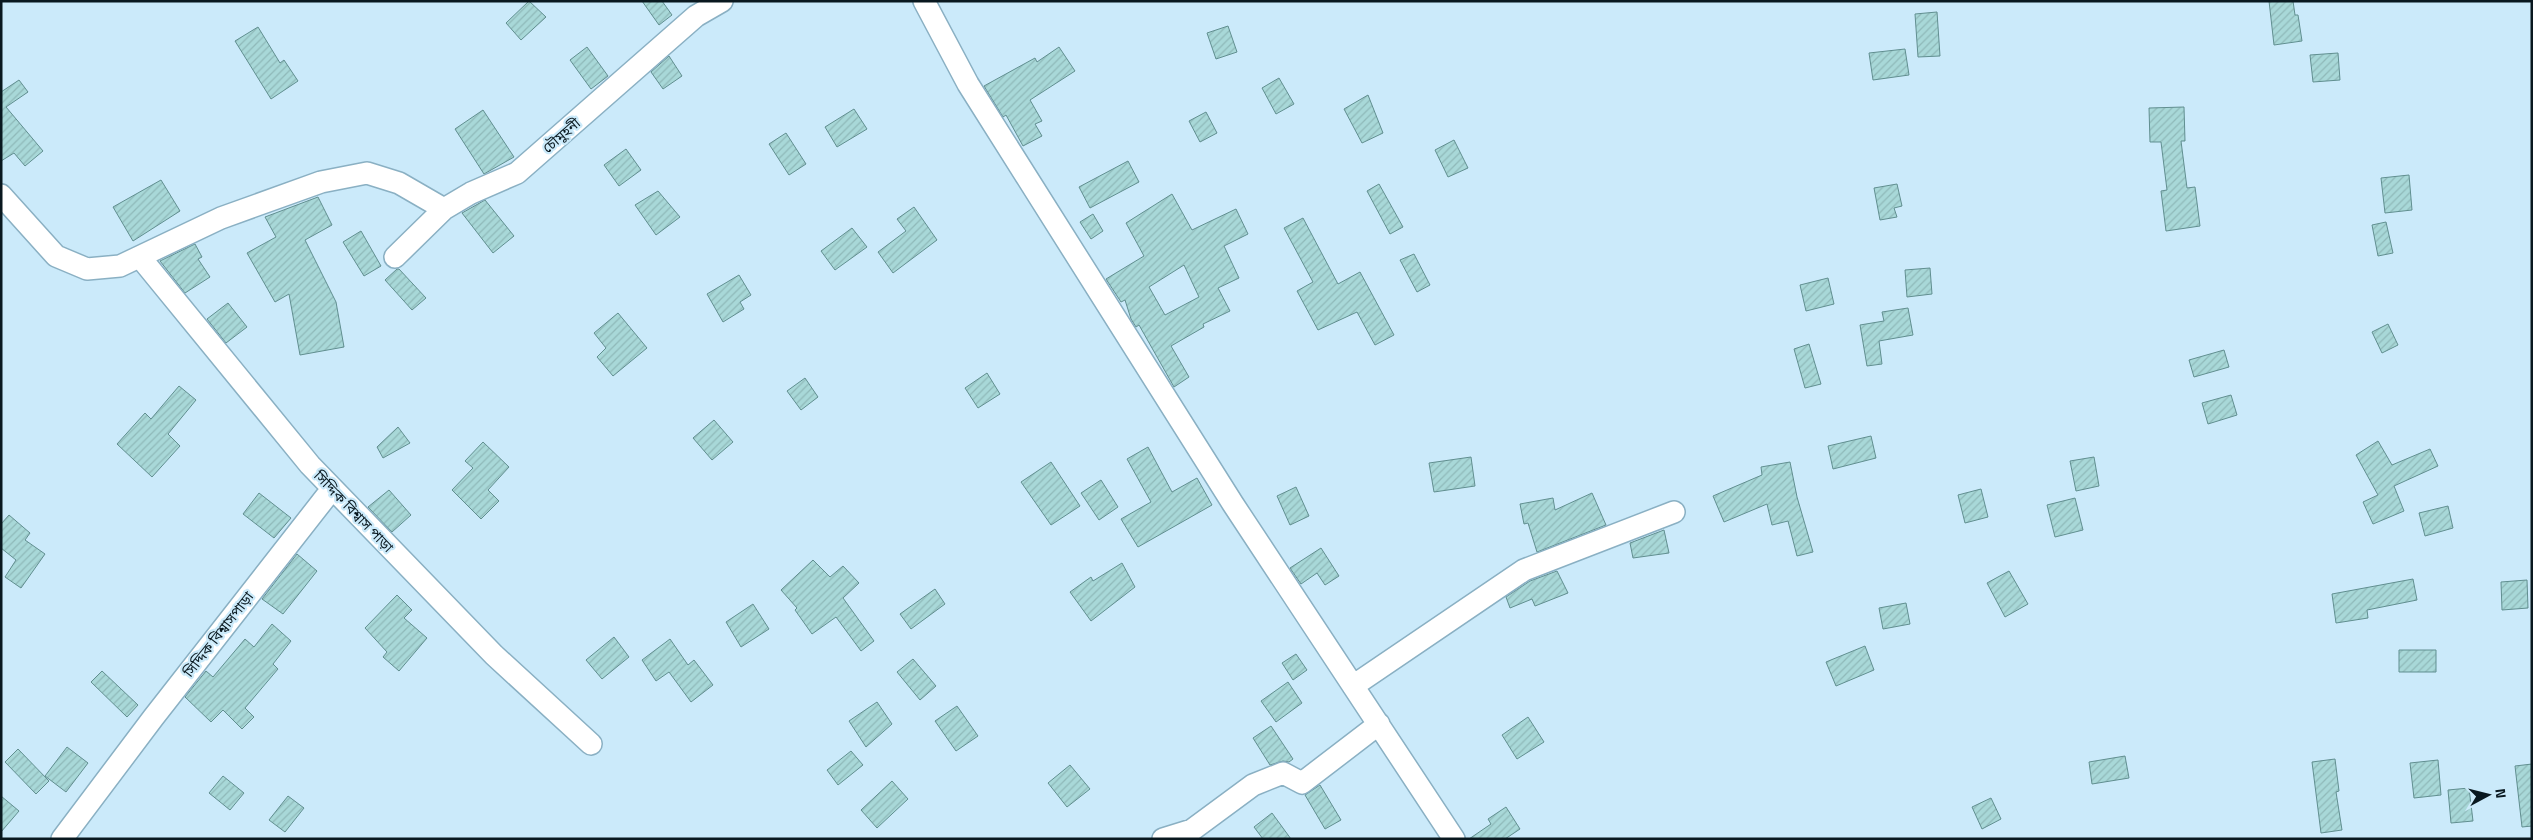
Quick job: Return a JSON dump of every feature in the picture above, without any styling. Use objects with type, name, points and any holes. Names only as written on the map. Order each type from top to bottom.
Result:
[{"type":"street","name":"চৌমুহনী","points":[[395,257],[444,209],[471,193],[517,173],[696,16],[722,1]]},
{"type":"street","points":[[924,1],[968,84],[1233,504],[1454,839]]},
{"type":"street","points":[[1,196],[56,256],[87,269],[120,266],[222,218],[321,182],[367,173],[399,183],[444,209]]},
{"type":"street","name":"সিদ্দিক বিশ্বাস পাড়া","points":[[140,257],[331,491],[494,655],[591,744]]},
{"type":"street","name":"সিদ্দিক বিশ্বাসপাড়া","points":[[62,839],[331,491]]},
{"type":"street","points":[[1353,686],[1524,570],[1674,512]]},
{"type":"street","points":[[1163,839],[1192,830],[1254,785],[1283,773],[1302,783],[1378,724]]},
{"type":"building","points":[[529,1],[546,17],[521,40],[506,23]]},
{"type":"building","points":[[642,1],[662,1],[672,15],[659,25]]},
{"type":"building","points":[[2269,1],[2293,1],[2295,15],[2298,15],[2302,41],[2274,45]]},
{"type":"building","points":[[1937,12],[1940,56],[1918,57],[1915,14]]},
{"type":"building","points":[[1228,26],[1237,52],[1216,59],[1207,33]]},
{"type":"building","points":[[258,27],[280,63],[284,60],[298,81],[271,99],[235,41]]},
{"type":"building","points":[[587,47],[608,76],[591,89],[570,60]]},
{"type":"building","points":[[1059,47],[1075,71],[1030,100],[1042,121],[1035,124],[1042,136],[1023,146],[1006,115],[1003,117],[984,86],[1035,58],[1037,62]]},
{"type":"building","points":[[1905,49],[1909,75],[1873,80],[1869,53]]},
{"type":"building","points":[[2338,53],[2340,80],[2313,82],[2310,55]]},
{"type":"building","points":[[669,56],[682,76],[663,89],[651,72]]},
{"type":"building","points":[[1279,78],[1294,104],[1276,114],[1262,88]]},
{"type":"building","points":[[19,80],[28,92],[6,107],[43,151],[25,166],[14,153],[1,161],[1,92]]},
{"type":"building","points":[[1368,95],[1383,133],[1362,143],[1344,109]]},
{"type":"building","points":[[2184,107],[2185,141],[2181,141],[2187,188],[2195,187],[2200,226],[2166,231],[2161,191],[2167,190],[2161,142],[2150,142],[2149,108]]},
{"type":"building","points":[[854,109],[867,129],[837,147],[825,127]]},
{"type":"building","points":[[483,110],[514,157],[484,174],[455,129]]},
{"type":"building","points":[[1206,112],[1217,133],[1200,142],[1189,121]]},
{"type":"building","points":[[786,133],[806,164],[789,175],[769,144]]},
{"type":"building","points":[[1454,140],[1468,168],[1448,177],[1435,150]]},
{"type":"building","points":[[626,149],[641,170],[619,186],[604,165]]},
{"type":"building","points":[[1128,161],[1139,182],[1090,208],[1079,187]]},
{"type":"building","points":[[2409,175],[2412,210],[2385,213],[2381,178]]},
{"type":"building","points":[[161,180],[180,211],[133,241],[113,207]]},
{"type":"building","points":[[1379,184],[1403,227],[1390,234],[1367,191]]},
{"type":"building","points":[[1897,184],[1902,206],[1894,208],[1897,217],[1880,220],[1874,188]]},
{"type":"building","points":[[658,191],[680,217],[656,235],[635,205]]},
{"type":"building","points":[[1172,194],[1192,230],[1236,209],[1248,234],[1224,246],[1239,278],[1218,288],[1230,311],[1203,324],[1204,327],[1171,346],[1189,377],[1174,387],[1139,325],[1136,327],[1131,319],[1125,300],[1121,302],[1106,279],[1144,256],[1126,223]],"holes":[[[1184,265],[1199,297],[1165,315],[1149,287]]]},
{"type":"building","points":[[318,197],[332,225],[305,240],[336,302],[344,347],[300,355],[289,294],[275,302],[247,253],[276,237],[265,217]]},
{"type":"building","points":[[485,200],[514,236],[493,253],[462,213]]},
{"type":"building","points":[[914,207],[937,240],[893,273],[878,252],[906,231],[897,219]]},
{"type":"building","points":[[1093,214],[1103,231],[1091,239],[1080,222]]},
{"type":"building","points":[[1303,218],[1338,284],[1360,272],[1394,335],[1375,345],[1357,312],[1318,330],[1297,291],[1313,282],[1284,228]]},
{"type":"building","points":[[2386,222],[2393,253],[2378,256],[2372,225]]},
{"type":"building","points":[[852,228],[867,247],[835,270],[821,251]]},
{"type":"building","points":[[361,231],[381,266],[364,276],[343,242]]},
{"type":"building","points":[[195,244],[202,257],[198,259],[210,277],[185,293],[160,261]]},
{"type":"building","points":[[1414,254],[1430,285],[1417,292],[1400,260]]},
{"type":"building","points":[[1930,268],[1932,294],[1907,297],[1905,270]]},
{"type":"building","points":[[397,269],[426,298],[412,310],[385,280]]},
{"type":"building","points":[[739,275],[751,295],[740,302],[744,309],[723,322],[707,294]]},
{"type":"building","points":[[1828,278],[1834,304],[1806,311],[1800,285]]},
{"type":"building","points":[[228,303],[247,327],[226,343],[207,319]]},
{"type":"building","points":[[1908,308],[1913,335],[1879,341],[1882,364],[1867,366],[1860,325],[1884,321],[1882,312]]},
{"type":"building","points":[[618,313],[647,348],[613,376],[597,357],[606,348],[594,333]]},
{"type":"building","points":[[2388,324],[2398,345],[2382,353],[2372,332]]},
{"type":"building","points":[[1809,344],[1821,384],[1805,388],[1794,349]]},
{"type":"building","points":[[2224,350],[2229,367],[2194,377],[2189,360]]},
{"type":"building","points":[[987,373],[1000,394],[978,408],[965,388]]},
{"type":"building","points":[[805,378],[818,397],[801,410],[787,391]]},
{"type":"building","points":[[179,386],[196,400],[168,434],[180,446],[152,477],[117,444],[145,413],[151,419]]},
{"type":"building","points":[[2231,395],[2237,415],[2208,424],[2202,403]]},
{"type":"building","points":[[714,420],[733,442],[712,460],[693,438]]},
{"type":"building","points":[[398,427],[410,443],[383,458],[377,447]]},
{"type":"building","points":[[1871,436],[1876,458],[1833,469],[1828,446]]},
{"type":"building","points":[[2378,441],[2392,465],[2430,449],[2438,466],[2394,486],[2404,511],[2373,524],[2363,502],[2378,495],[2356,455]]},
{"type":"building","points":[[483,442],[509,467],[488,490],[499,501],[481,519],[452,490],[473,468],[465,461]]},
{"type":"building","points":[[1148,447],[1172,492],[1197,478],[1212,505],[1138,547],[1121,519],[1151,502],[1127,459]]},
{"type":"building","points":[[1471,457],[1475,486],[1434,492],[1429,463]]},
{"type":"building","points":[[2094,457],[2099,486],[2076,491],[2070,461]]},
{"type":"building","points":[[1051,462],[1080,506],[1051,525],[1021,482]]},
{"type":"building","points":[[1790,462],[1797,497],[1813,552],[1797,556],[1788,521],[1772,525],[1767,504],[1724,522],[1713,496],[1762,475],[1761,467]]},
{"type":"building","points":[[1101,480],[1118,507],[1099,520],[1081,493]]},
{"type":"building","points":[[1296,487],[1309,516],[1290,525],[1277,496]]},
{"type":"building","points":[[1981,489],[1988,517],[1965,523],[1958,495]]},
{"type":"building","points":[[389,490],[411,515],[392,532],[368,507]]},
{"type":"building","points":[[259,493],[291,518],[274,538],[243,514]]},
{"type":"building","points":[[1592,493],[1606,525],[1537,552],[1528,523],[1524,524],[1520,504],[1553,498],[1555,510]]},
{"type":"building","points":[[2075,498],[2083,530],[2055,537],[2047,505]]},
{"type":"building","points":[[2448,506],[2453,528],[2425,536],[2419,513]]},
{"type":"building","points":[[9,515],[30,533],[25,540],[45,554],[21,588],[5,577],[16,560],[1,548],[1,524]]},
{"type":"building","points":[[1664,530],[1669,553],[1633,558],[1630,543]]},
{"type":"building","points":[[1321,548],[1339,576],[1325,585],[1317,573],[1301,584],[1290,568]]},
{"type":"building","points":[[297,554],[317,571],[283,614],[262,599]]},
{"type":"building","points":[[813,560],[830,577],[843,566],[859,583],[843,598],[874,641],[861,651],[836,617],[812,634],[795,610],[797,608],[781,590]]},
{"type":"building","points":[[1122,563],[1135,587],[1091,621],[1070,592],[1091,577],[1093,581]]},
{"type":"building","points":[[1557,571],[1568,593],[1535,606],[1532,599],[1510,608],[1506,597],[1530,581]]},
{"type":"building","points":[[2009,571],[2028,604],[2005,617],[1987,583]]},
{"type":"building","points":[[2413,579],[2417,600],[2367,610],[2368,618],[2336,623],[2332,594]]},
{"type":"building","points":[[2527,580],[2528,608],[2502,610],[2501,582]]},
{"type":"building","points":[[935,589],[945,604],[911,629],[900,614]]},
{"type":"building","points":[[397,595],[412,610],[404,618],[427,638],[399,671],[383,657],[387,652],[365,628]]},
{"type":"building","points":[[1906,603],[1910,624],[1883,629],[1879,608]]},
{"type":"building","points":[[753,604],[769,629],[741,647],[726,622]]},
{"type":"building","points":[[272,624],[291,641],[273,664],[278,669],[245,708],[254,717],[242,729],[223,710],[211,722],[185,697],[206,671],[213,677],[245,639],[254,647]]},
{"type":"building","points":[[614,637],[629,657],[602,679],[586,660]]},
{"type":"building","points":[[670,639],[688,665],[694,660],[713,685],[691,702],[669,672],[656,681],[642,660]]},
{"type":"building","points":[[1865,646],[1874,670],[1836,686],[1826,662]]},
{"type":"building","points":[[2399,650],[2436,650],[2436,672],[2399,672]]},
{"type":"building","points":[[1296,654],[1307,670],[1293,680],[1282,663]]},
{"type":"building","points":[[913,659],[936,686],[920,700],[897,672]]},
{"type":"building","points":[[102,671],[138,705],[127,717],[91,682]]},
{"type":"building","points":[[1288,682],[1302,703],[1276,722],[1261,701]]},
{"type":"building","points":[[877,702],[892,724],[866,747],[849,721]]},
{"type":"building","points":[[957,706],[978,736],[956,751],[935,721]]},
{"type":"building","points":[[1528,717],[1544,742],[1517,759],[1502,735]]},
{"type":"building","points":[[1271,726],[1293,759],[1289,762],[1283,761],[1270,765],[1253,738]]},
{"type":"building","points":[[67,747],[88,763],[66,792],[45,776]]},
{"type":"building","points":[[18,749],[49,781],[36,794],[5,762]]},
{"type":"building","points":[[851,751],[863,765],[838,785],[827,770]]},
{"type":"building","points":[[2125,756],[2129,778],[2092,784],[2089,762]]},
{"type":"building","points":[[2335,759],[2339,791],[2336,792],[2342,830],[2321,833],[2312,762]]},
{"type":"building","points":[[2438,760],[2441,795],[2414,798],[2410,763]]},
{"type":"building","points":[[2532,764],[2532,826],[2522,827],[2515,766]]},
{"type":"building","points":[[1070,765],[1090,789],[1067,807],[1048,783]]},
{"type":"building","points":[[223,776],[244,793],[230,810],[209,793]]},
{"type":"building","points":[[892,781],[908,799],[877,828],[861,810]]},
{"type":"building","points":[[1320,785],[1341,820],[1325,829],[1305,795]]},
{"type":"building","points":[[2469,788],[2473,821],[2451,823],[2448,790]]},
{"type":"building","points":[[1,796],[19,811],[1,832]]},
{"type":"building","points":[[288,796],[304,808],[285,832],[269,820]]},
{"type":"building","points":[[1991,798],[2001,819],[1982,829],[1972,807]]},
{"type":"building","points":[[1506,807],[1520,829],[1505,839],[1469,839],[1491,824],[1488,819]]},
{"type":"building","points":[[1272,813],[1291,839],[1263,839],[1254,827]]}]
